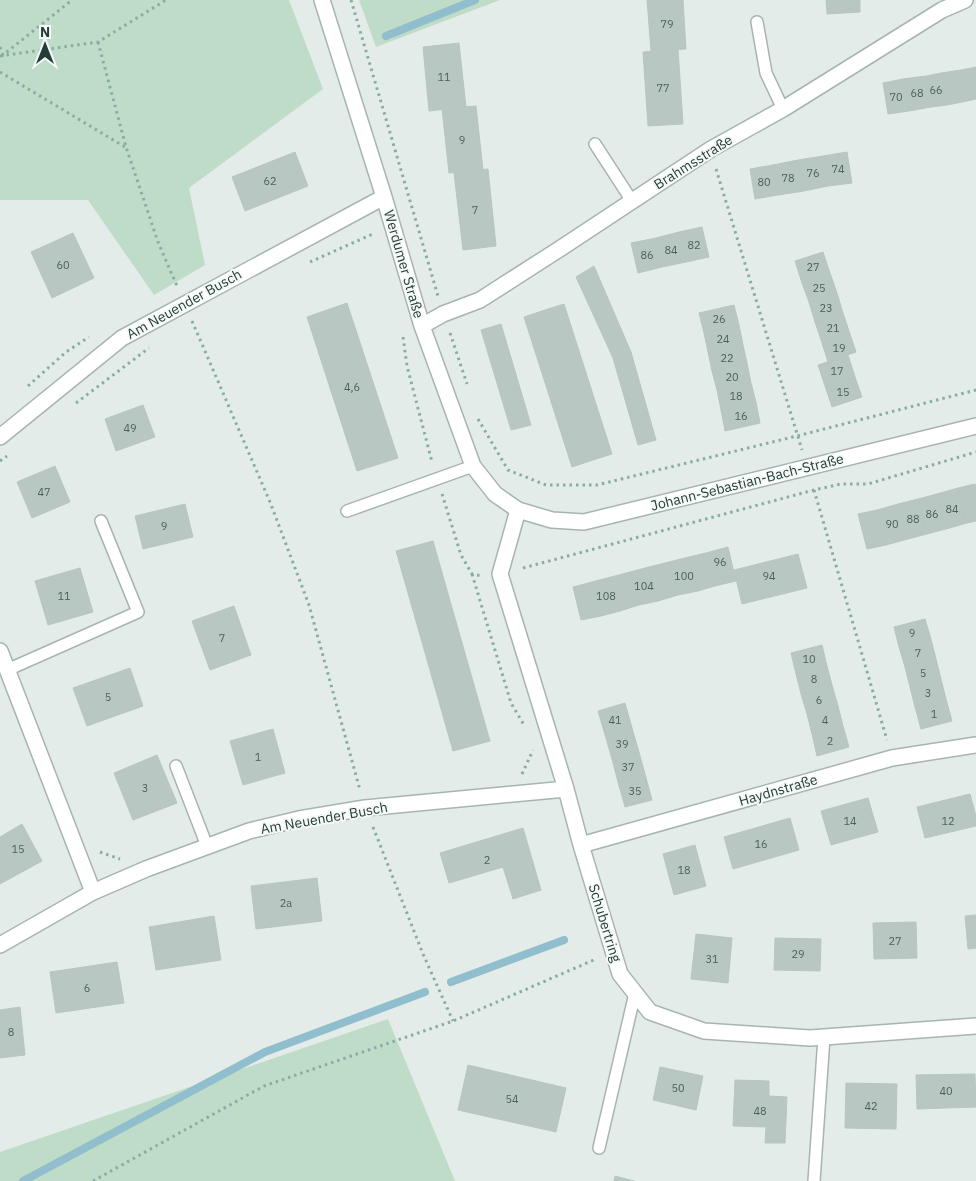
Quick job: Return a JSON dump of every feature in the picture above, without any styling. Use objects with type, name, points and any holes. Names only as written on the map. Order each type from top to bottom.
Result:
[{"type":"street","name":"Werdumer Straße","points":[[322,0],[384,197],[422,326],[473,466],[494,494],[518,510]]},
{"type":"street","name":"Brahmsstraße","points":[[422,326],[443,314],[480,300],[710,149],[783,109],[942,10],[965,0]]},
{"type":"street","name":"Am Neuender Busch","points":[[0,437],[122,338],[384,197]]},
{"type":"street","name":"Johann-Sebastian-Bach-Straße","points":[[518,510],[552,520],[584,522],[976,426]]},
{"type":"street","points":[[500,574],[518,510]]},
{"type":"street","name":"Schubertring","points":[[500,574],[620,974],[650,1012],[704,1031],[810,1038],[976,1026]]},
{"type":"street","points":[[0,651],[93,892]]},
{"type":"street","name":"Haydnstraße","points":[[581,845],[892,758],[976,744]]},
{"type":"street","name":"Am Neuender Busch","points":[[0,945],[93,892],[146,869],[249,831],[299,819],[365,808],[566,789]]},
{"type":"lane","points":[[757,22],[766,73],[783,109]]},
{"type":"lane","points":[[595,144],[632,201]]},
{"type":"lane","points":[[347,511],[473,466]]},
{"type":"lane","points":[[7,670],[138,612],[101,521]]},
{"type":"lane","points":[[176,766],[207,846]]},
{"type":"lane","points":[[599,1148],[635,993]]},
{"type":"lane","points":[[814,1181],[824,1038]]},
{"type":"path","points":[[2,55],[72,0]]},
{"type":"path","points":[[2,55],[98,42],[166,0]]},
{"type":"path","points":[[351,0],[443,314],[468,389]]},
{"type":"path","points":[[98,42],[126,147],[158,242],[270,502],[309,606],[365,808],[423,954],[454,1020]]},
{"type":"path","points":[[0,47],[2,55]]},
{"type":"path","points":[[0,72],[126,147]]},
{"type":"path","points":[[304,264],[375,233],[378,242]]},
{"type":"path","points":[[402,332],[407,366],[437,479],[461,555],[472,574],[511,703],[526,728]]},
{"type":"path","points":[[71,407],[151,347]]},
{"type":"path","points":[[477,416],[508,470],[546,485],[597,485],[976,390]]},
{"type":"path","points":[[472,574],[492,576],[814,490],[841,484],[868,484],[976,452]]},
{"type":"path","points":[[0,461],[8,455]]},
{"type":"path","points":[[522,775],[535,744]]},
{"type":"path","points":[[94,850],[124,861]]},
{"type":"path","points":[[93,1181],[264,1086],[454,1020],[613,952]]},
{"type":"green space","points":[[0,0],[289,0],[323,89],[189,188],[205,265],[154,295],[88,200],[0,200]]},
{"type":"green space","points":[[359,0],[500,0],[376,47]]},
{"type":"green space","points":[[388,1019],[455,1181],[0,1181],[0,1152]]},
{"type":"building","points":[[647,0],[683,0],[686,49],[651,51]]},
{"type":"building","points":[[826,0],[860,0],[860,12],[827,14]]},
{"type":"building","points":[[459,43],[466,107],[429,111],[423,47]]},
{"type":"building","points":[[678,49],[683,124],[648,126],[643,52]]},
{"type":"building","points":[[976,67],[976,99],[967,101],[961,70]]},
{"type":"building","points":[[961,70],[967,101],[947,105],[941,73]]},
{"type":"building","points":[[941,73],[947,105],[931,107],[926,76]]},
{"type":"building","points":[[926,76],[931,107],[909,111],[903,79]]},
{"type":"building","points":[[903,79],[909,111],[888,114],[883,83]]},
{"type":"building","points":[[476,106],[483,170],[449,173],[442,109]]},
{"type":"building","points":[[295,152],[308,186],[245,211],[232,177]]},
{"type":"building","points":[[847,152],[852,183],[828,186],[823,156]]},
{"type":"building","points":[[823,156],[828,186],[804,191],[798,160]]},
{"type":"building","points":[[798,160],[804,191],[778,195],[773,165]]},
{"type":"building","points":[[773,165],[778,195],[755,199],[750,169]]},
{"type":"building","points":[[488,169],[496,246],[463,250],[454,173]]},
{"type":"building","points":[[702,227],[709,257],[686,262],[679,232]]},
{"type":"building","points":[[679,232],[686,262],[662,267],[656,238]]},
{"type":"building","points":[[73,233],[94,278],[52,298],[31,252]]},
{"type":"building","points":[[656,238],[662,267],[638,273],[631,243]]},
{"type":"building","points":[[823,252],[830,273],[802,283],[795,261]]},
{"type":"building","points":[[594,266],[631,352],[656,440],[638,445],[613,358],[576,277]]},
{"type":"building","points":[[830,273],[837,293],[809,302],[802,283]]},
{"type":"building","points":[[837,293],[843,313],[815,322],[809,302]]},
{"type":"building","points":[[347,303],[398,458],[357,471],[307,317]]},
{"type":"building","points":[[564,304],[612,454],[593,460],[545,310]]},
{"type":"building","points":[[734,305],[739,325],[704,333],[699,313]]},
{"type":"building","points":[[545,310],[593,460],[572,467],[524,317]]},
{"type":"building","points":[[843,313],[850,334],[822,343],[815,322]]},
{"type":"building","points":[[501,324],[531,425],[511,430],[481,330]]},
{"type":"building","points":[[739,325],[743,345],[708,352],[704,333]]},
{"type":"building","points":[[850,334],[856,352],[828,362],[822,343]]},
{"type":"building","points":[[743,345],[747,363],[712,371],[708,352]]},
{"type":"building","points":[[848,355],[855,377],[825,386],[818,365]]},
{"type":"building","points":[[747,363],[751,383],[717,390],[712,371]]},
{"type":"building","points":[[855,377],[862,397],[832,407],[825,386]]},
{"type":"building","points":[[751,383],[756,402],[721,410],[717,390]]},
{"type":"building","points":[[756,402],[760,423],[725,431],[721,410]]},
{"type":"building","points":[[143,405],[155,437],[116,451],[105,419]]},
{"type":"building","points":[[55,466],[70,502],[32,518],[17,482]]},
{"type":"building","points":[[975,484],[976,521],[967,523],[958,488]]},
{"type":"building","points":[[958,488],[967,523],[946,529],[937,494]]},
{"type":"building","points":[[937,494],[946,529],[927,534],[918,499]]},
{"type":"building","points":[[918,499],[927,534],[908,539],[898,504]]},
{"type":"building","points":[[185,504],[193,537],[143,549],[135,516]]},
{"type":"building","points":[[898,504],[908,539],[886,545],[877,510]]},
{"type":"building","points":[[877,510],[886,545],[867,549],[858,514]]},
{"type":"building","points":[[433,541],[490,741],[453,751],[396,551]]},
{"type":"building","points":[[728,547],[736,581],[715,586],[706,553]]},
{"type":"building","points":[[706,553],[715,586],[698,591],[689,557]]},
{"type":"building","points":[[798,554],[807,588],[742,604],[734,570]]},
{"type":"building","points":[[689,557],[698,591],[678,595],[669,562]]},
{"type":"building","points":[[669,562],[678,595],[658,601],[649,567]]},
{"type":"building","points":[[649,567],[658,601],[639,605],[630,572]]},
{"type":"building","points":[[80,568],[93,612],[48,625],[35,581]]},
{"type":"building","points":[[630,572],[639,605],[620,611],[611,577]]},
{"type":"building","points":[[611,577],[620,611],[601,616],[592,582]]},
{"type":"building","points":[[592,582],[601,616],[581,620],[573,587]]},
{"type":"building","points":[[234,606],[251,655],[210,670],[192,621]]},
{"type":"building","points":[[925,619],[931,639],[899,647],[894,627]]},
{"type":"building","points":[[931,639],[936,659],[905,667],[899,647]]},
{"type":"building","points":[[822,645],[827,666],[796,674],[791,653]]},
{"type":"building","points":[[936,659],[941,679],[910,687],[905,667]]},
{"type":"building","points":[[827,666],[832,685],[801,694],[796,674]]},
{"type":"building","points":[[130,668],[143,706],[87,726],[73,688]]},
{"type":"building","points":[[941,679],[946,699],[915,707],[910,687]]},
{"type":"building","points":[[832,685],[838,706],[807,714],[801,694]]},
{"type":"building","points":[[946,699],[952,721],[921,729],[915,707]]},
{"type":"building","points":[[625,703],[632,728],[605,735],[598,711]]},
{"type":"building","points":[[838,706],[843,726],[812,734],[807,714]]},
{"type":"building","points":[[843,726],[849,747],[817,756],[812,734]]},
{"type":"building","points":[[632,728],[639,752],[612,759],[605,735]]},
{"type":"building","points":[[273,729],[285,773],[243,785],[230,741]]},
{"type":"building","points":[[639,752],[645,774],[618,782],[612,759]]},
{"type":"building","points":[[157,755],[177,803],[133,820],[114,773]]},
{"type":"building","points":[[645,774],[652,800],[625,807],[618,782]]},
{"type":"building","points":[[970,794],[976,816],[976,826],[925,838],[917,807]]},
{"type":"building","points":[[868,798],[878,832],[831,845],[821,811]]},
{"type":"building","points":[[790,818],[799,850],[733,869],[724,837]]},
{"type":"building","points":[[22,824],[42,861],[0,884],[0,837]]},
{"type":"building","points":[[523,828],[541,890],[513,899],[503,867],[449,883],[440,853]]},
{"type":"building","points":[[695,845],[706,886],[674,895],[663,854]]},
{"type":"building","points":[[317,878],[322,921],[256,929],[251,886]]},
{"type":"building","points":[[976,915],[976,948],[968,949],[965,916]]},
{"type":"building","points":[[214,916],[221,960],[156,970],[149,927]]},
{"type":"building","points":[[916,922],[917,958],[874,959],[873,923]]},
{"type":"building","points":[[696,934],[732,938],[728,983],[691,979]]},
{"type":"building","points":[[775,938],[821,939],[820,971],[774,970]]},
{"type":"building","points":[[117,962],[124,1003],[56,1013],[50,972]]},
{"type":"building","points":[[20,1007],[25,1055],[0,1058],[0,1010]]},
{"type":"building","points":[[468,1065],[566,1088],[556,1132],[458,1110]]},
{"type":"building","points":[[660,1067],[703,1076],[696,1110],[653,1100]]},
{"type":"building","points":[[975,1074],[976,1107],[917,1109],[916,1075]]},
{"type":"building","points":[[735,1080],[769,1081],[769,1096],[787,1097],[785,1143],[765,1143],[766,1127],[733,1126]]},
{"type":"building","points":[[846,1083],[897,1084],[896,1129],[845,1128]]},
{"type":"building","points":[[615,1176],[634,1181],[614,1181]]},
{"type":"waterway","points":[[386,36],[475,0]]},
{"type":"waterway","points":[[451,982],[564,940]]},
{"type":"waterway","points":[[23,1181],[265,1052],[425,992]]}]
